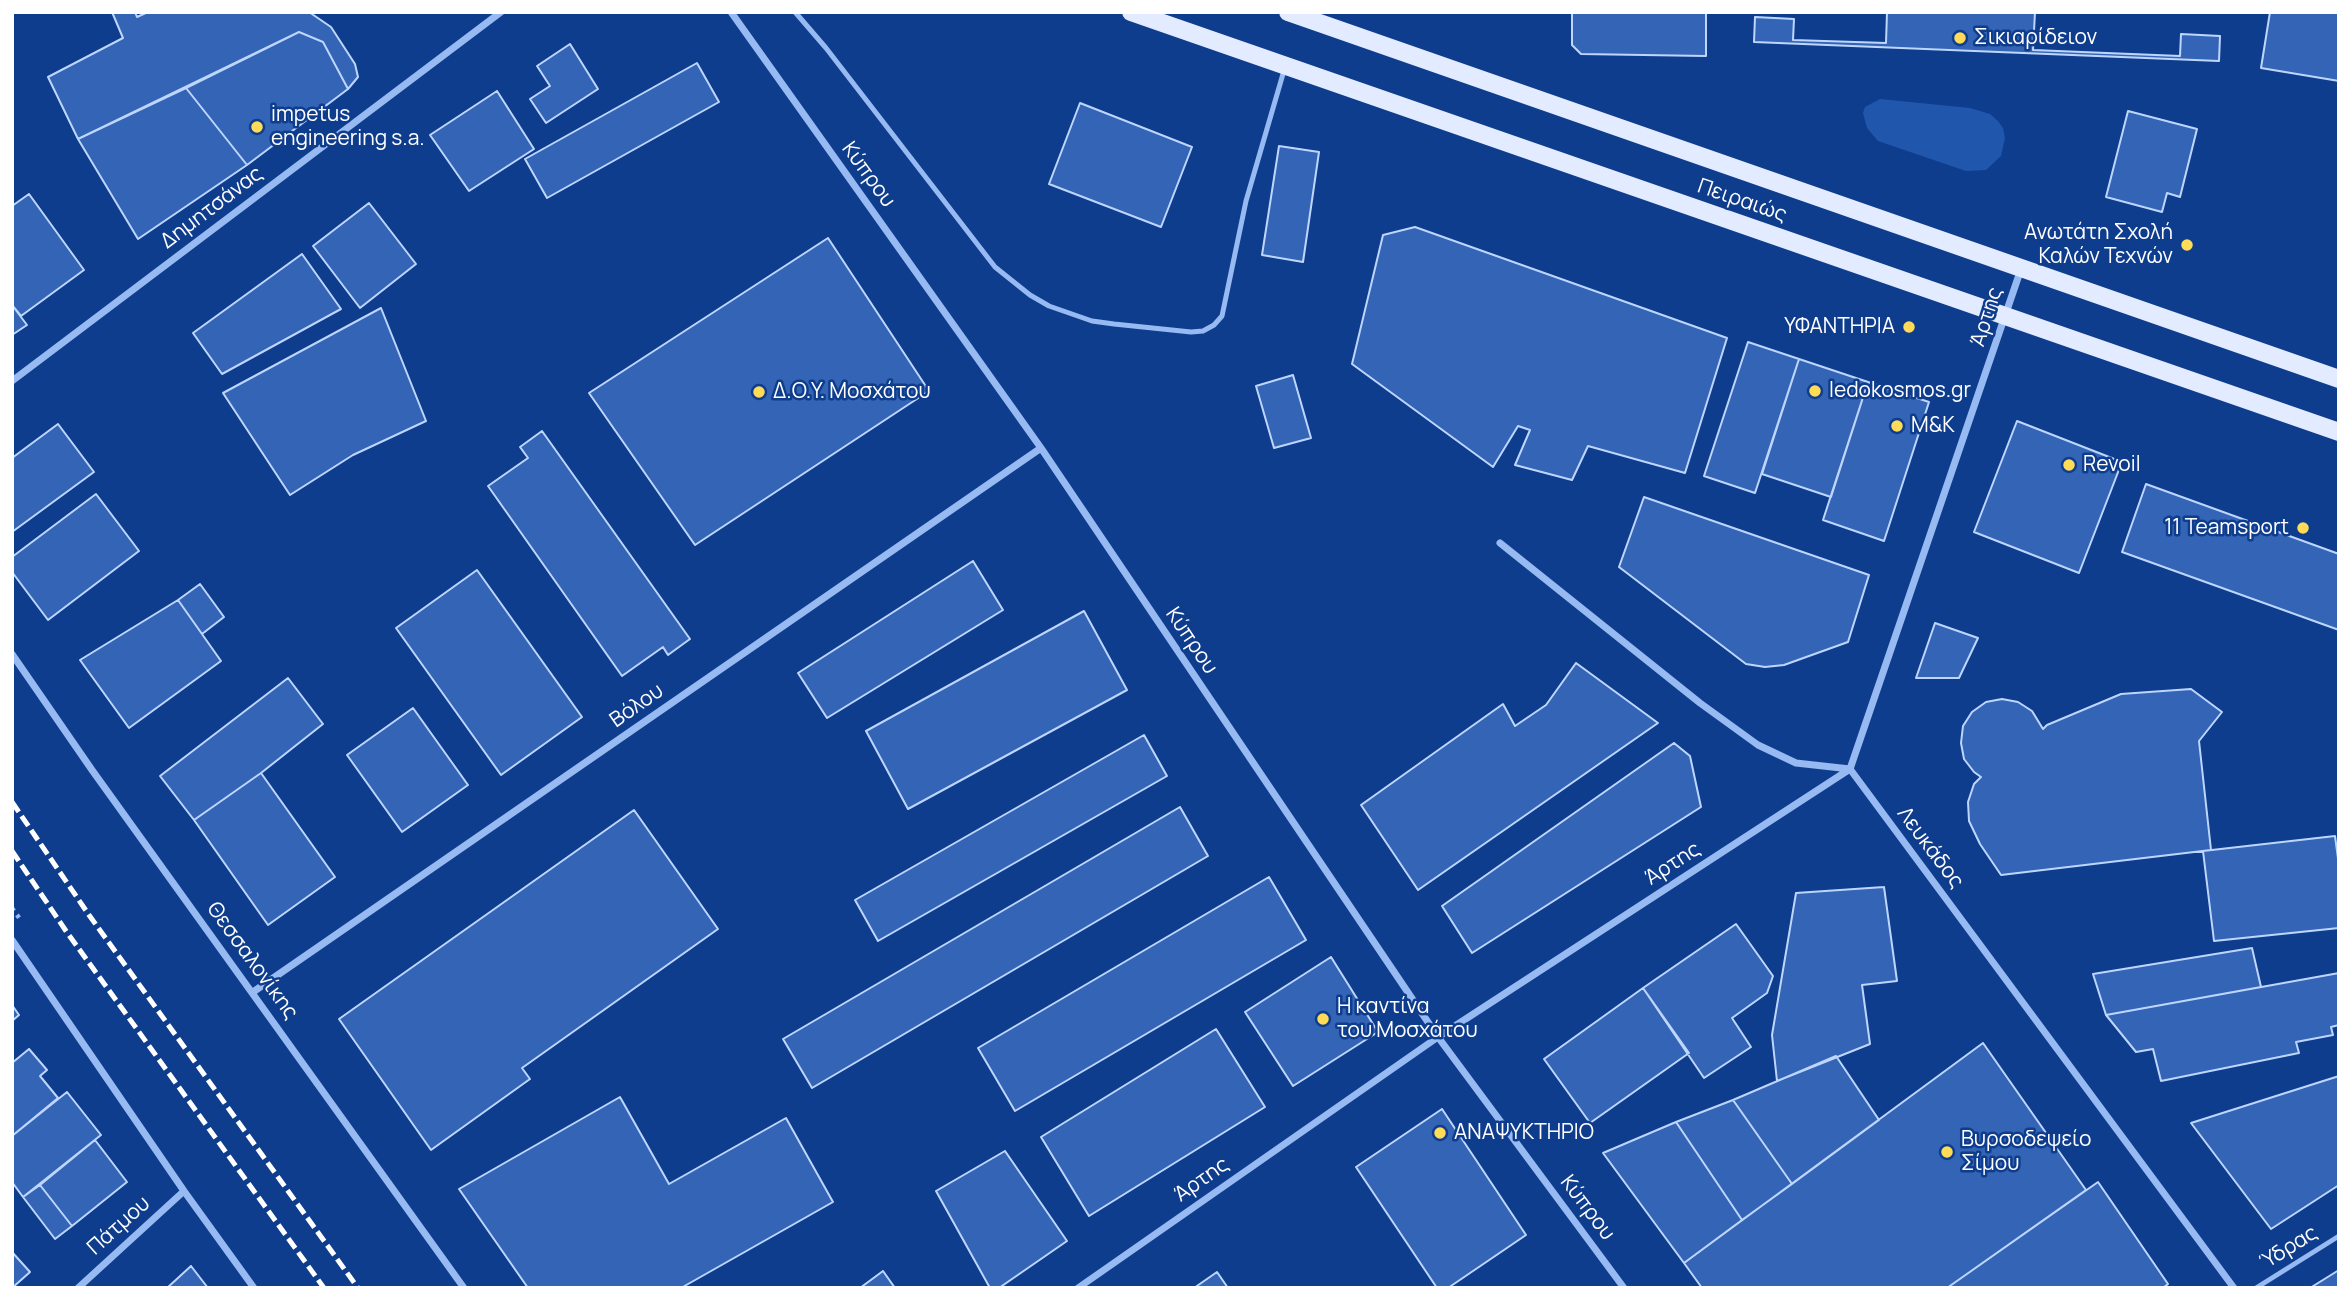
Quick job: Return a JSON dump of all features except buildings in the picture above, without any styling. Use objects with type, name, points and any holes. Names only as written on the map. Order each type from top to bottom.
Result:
[{"type":"main road","name":"Πειραιώς","points":[[1131,12],[2339,432]]},
{"type":"main road","name":"Πειραιώς","points":[[1288,12],[2339,379]]},
{"type":"street","name":"Δημητσάνας","points":[[12,381],[501,12]]},
{"type":"street","name":"Κύπρου","points":[[731,12],[1041,448],[1438,1037],[1624,1288]]},
{"type":"street","name":"Άρτης","points":[[1079,1288],[1438,1037],[1850,769],[2021,268]]},
{"type":"street","name":"Βόλου","points":[[253,992],[1041,448]]},
{"type":"street","points":[[1500,543],[1700,703],[1758,745],[1796,764],[1850,769]]},
{"type":"street","name":"Θεσσαλονίκης","points":[[12,654],[464,1288]]},
{"type":"street","name":"Λευκάδος","points":[[1850,769],[2234,1288]]},
{"type":"street","points":[[12,940],[254,1288]]},
{"type":"street","name":"Πάτμου","points":[[78,1288],[184,1191]]},
{"type":"lane","points":[[795,12],[995,267],[1030,295],[1049,306],[1070,315],[1114,324],[1191,332],[1203,331],[1214,325],[1222,316],[1246,201],[1286,66]]},
{"type":"lane","name":"Ύδρας","points":[[2256,1288],[2339,1236]]},
{"type":"shaded area","points":[[1880,99],[1970,108],[1990,114],[2003,128],[2005,138],[2001,156],[1986,170],[1966,171],[1878,141],[1867,128],[1863,113],[1865,107]]},
{"type":"railway","points":[[12,802],[89,915],[358,1288]]},
{"type":"railway","points":[[12,851],[66,931],[324,1288]]},
{"type":"place","name":"Σικιαρίδειον","points":[[1960,38]]},
{"type":"place","name":"impetus engineering s.a.","points":[[257,127]]},
{"type":"place","name":"Ανωτάτη Σχολή Καλών Τεχνών","points":[[2187,245]]},
{"type":"place","name":"ΥΦΑΝΤΗΡΙΑ","points":[[1909,327]]},
{"type":"place","name":"ledokosmos.gr","points":[[1815,391]]},
{"type":"place","name":"Δ.Ο.Υ. Μοσχάτου","points":[[759,392]]},
{"type":"place","name":"M&K","points":[[1897,426]]},
{"type":"place","name":"Revoil","points":[[2069,465]]},
{"type":"place","name":"11 Teamsport","points":[[2303,528]]},
{"type":"place","name":"Η καντίνα του Μοσχάτου","points":[[1323,1019]]},
{"type":"place","name":"ΑΝΑΨΥΚΤΗΡΙΟ","points":[[1440,1133]]},
{"type":"place","name":"Βυρσοδεψείο Σίμου","points":[[1947,1152]]}]
